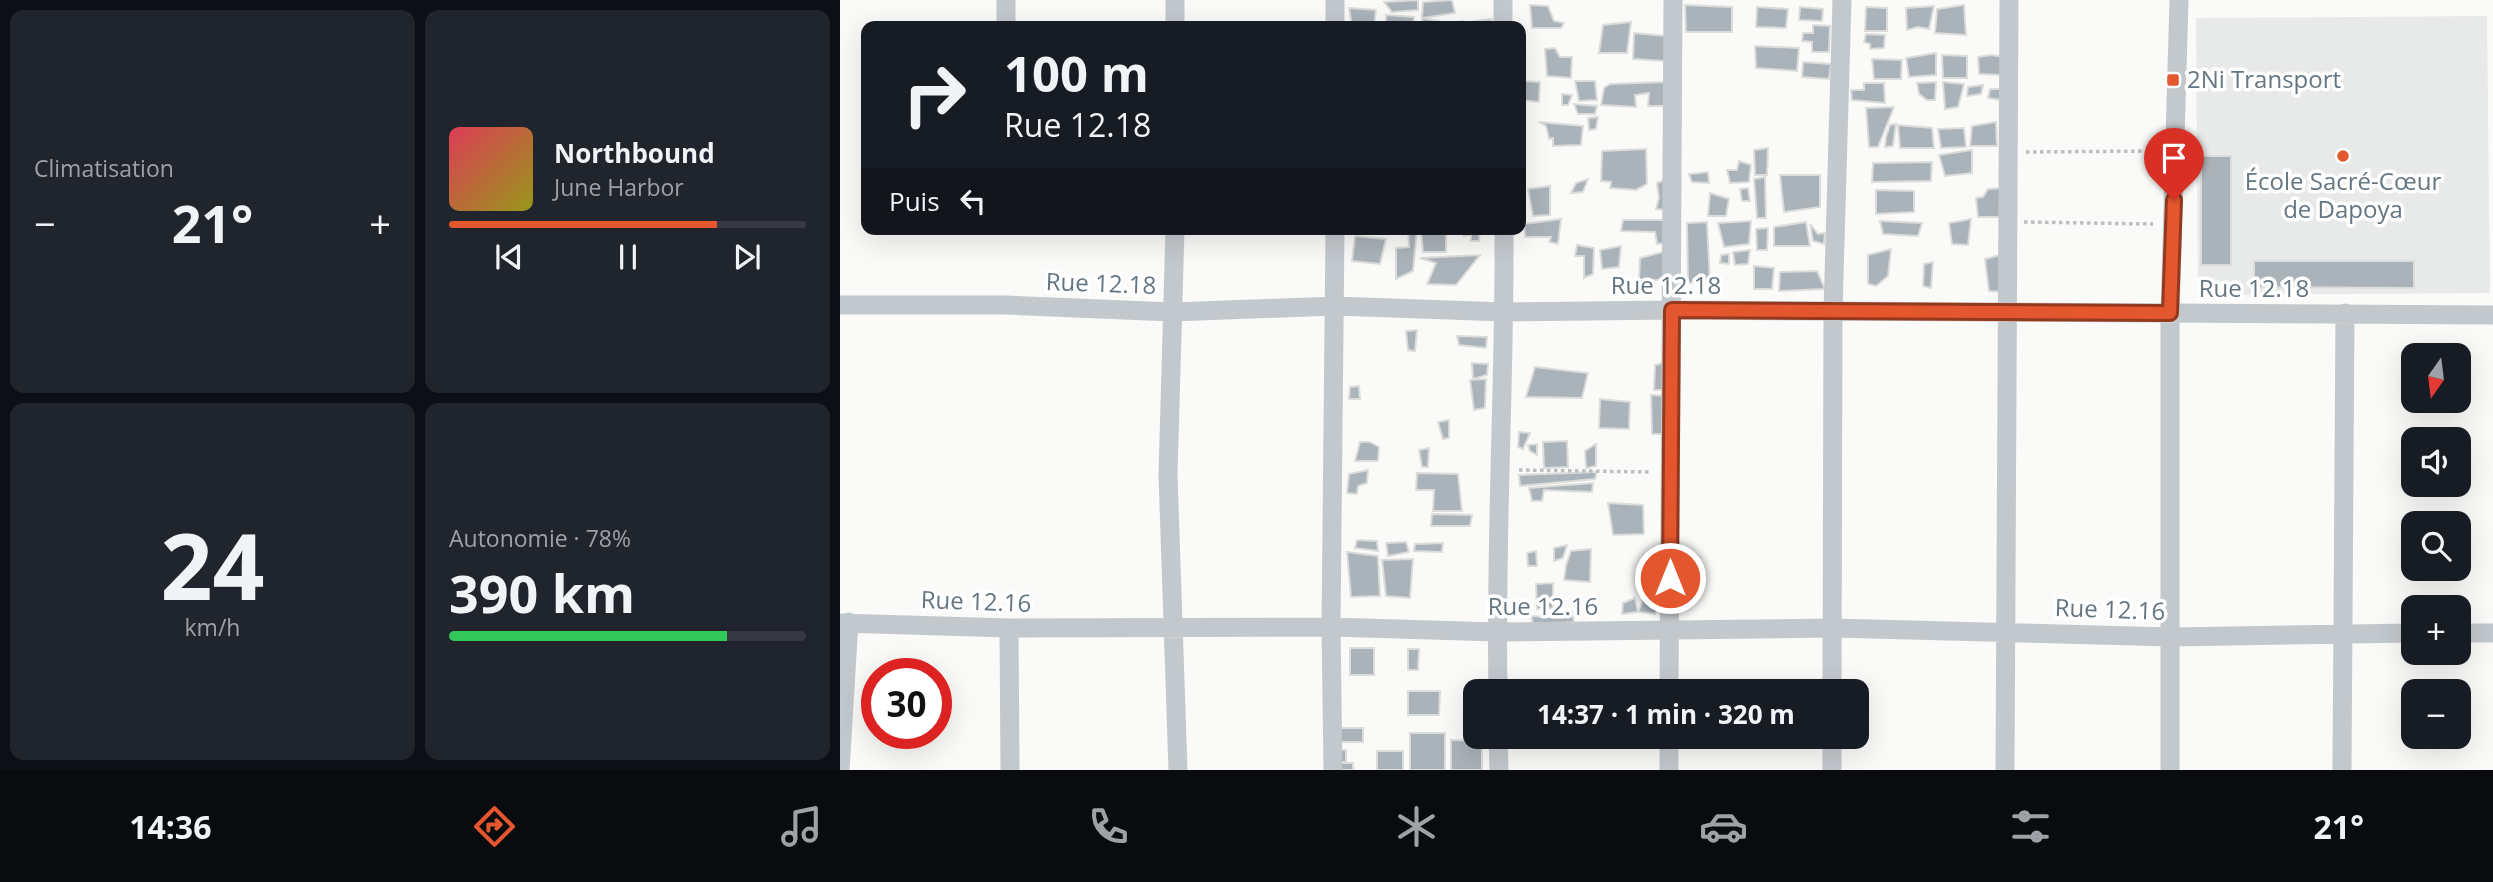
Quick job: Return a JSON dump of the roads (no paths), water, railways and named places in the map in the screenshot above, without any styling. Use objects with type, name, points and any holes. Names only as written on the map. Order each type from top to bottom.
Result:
[{"type":"street","points":[[1006,0],[1006,21]]},
{"type":"street","points":[[1175,0],[1175,21]]},
{"type":"street","points":[[1335,0],[1335,21]]},
{"type":"street","points":[[1503,0],[1503,21]]},
{"type":"street","points":[[1669,679],[1673,0]]},
{"type":"street","points":[[1832,679],[1833,311],[1842,0]]},
{"type":"street","points":[[2005,770],[2009,0]]},
{"type":"street","points":[[2170,770],[2170,313],[2179,0]]},
{"type":"street","points":[[1175,235],[1168,475],[1178,770]]},
{"type":"street","points":[[1333,770],[1331,627],[1335,235]]},
{"type":"street","points":[[1497,679],[1504,235]]},
{"type":"street","name":"Rue 12.18","points":[[840,304],[1006,305],[1172,312],[1335,306],[1504,312],[2007,311],[2493,315]]},
{"type":"street","points":[[2342,770],[2345,313]]},
{"type":"street","points":[[840,770],[844,622]]},
{"type":"street","name":"Rue 12.16","points":[[844,622],[1009,628],[1331,627],[1497,632],[1833,628],[2172,637],[2401,633]]},
{"type":"street","points":[[1009,628],[1010,770]]},
{"type":"street","points":[[2471,633],[2493,633]]},
{"type":"street","points":[[1498,749],[1499,770]]},
{"type":"street","points":[[1669,749],[1669,770]]},
{"type":"street","points":[[1832,749],[1832,770]]},
{"type":"place","name":"2Ni Transport","points":[[2173,80]]},
{"type":"place","name":"École Sacré-Cœur de Dapoya","points":[[2343,156]]}]
